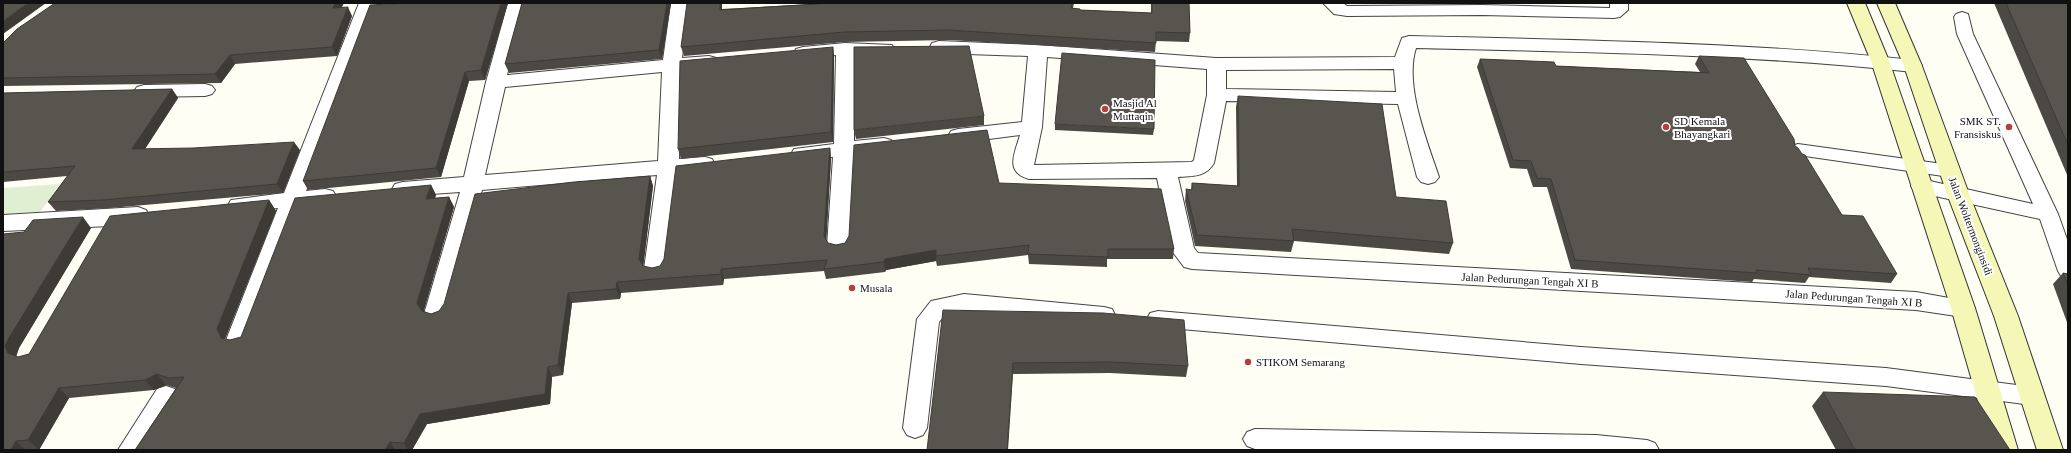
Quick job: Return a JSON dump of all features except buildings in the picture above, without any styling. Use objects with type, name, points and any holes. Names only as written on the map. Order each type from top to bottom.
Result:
[{"type":"main road","points":[[1856,3],[1880,61],[1917,176],[1963,308],[2005,450]]},
{"type":"main road","name":"Jalan Woltermonginsidi","points":[[1886,3],[1913,66],[1958,194],[2006,316],[2050,450]]},
{"type":"street","points":[[238,340],[368,3]]},
{"type":"street","points":[[436,314],[473,183],[496,82],[517,3]]},
{"type":"street","points":[[655,269],[668,169],[672,65],[680,3]]},
{"type":"street","points":[[1332,3],[1340,10],[1347,11],[1480,6],[1614,12],[1619,10],[1619,3]]},
{"type":"street","points":[[1428,177],[1406,98],[1403,63],[1408,44],[1414,41],[1623,47],[1880,61],[1913,66]]},
{"type":"street","points":[[782,55],[845,49],[899,48]]},
{"type":"street","points":[[921,48],[1038,51],[1216,64],[1403,63]]},
{"type":"street","points":[[838,246],[844,149],[845,49]]},
{"type":"street","points":[[1038,51],[1032,127],[1023,164],[1024,168],[1029,172],[1166,171],[1197,169],[1202,167],[1217,95],[1216,64]]},
{"type":"street","points":[[496,82],[727,60]]},
{"type":"street","points":[[127,91],[205,90]]},
{"type":"street","points":[[1217,95],[1406,98]]},
{"type":"street","points":[[938,138],[1032,127]]},
{"type":"street","points":[[784,156],[907,142]]},
{"type":"street","points":[[387,191],[473,183],[668,169],[723,162]]},
{"type":"street","name":"Jalan Pedurungan Tengah XI B","points":[[1166,171],[1183,251],[1192,261],[1916,301],[1963,308]]},
{"type":"street","points":[[223,206],[347,194]]},
{"type":"street","points":[[3,223],[110,218],[155,213]]},
{"type":"street","points":[[98,239],[110,218]]},
{"type":"street","points":[[131,450],[166,396]]},
{"type":"lane","points":[[1962,17],[1962,24],[1987,84],[2048,214],[2068,271]]},
{"type":"lane","points":[[1798,150],[1917,176],[1958,194],[2048,214]]},
{"type":"lane","points":[[1917,176],[1950,171]]},
{"type":"lane","points":[[915,428],[928,319],[939,307],[964,302],[1535,352],[1902,379],[1986,388],[2032,396]]},
{"type":"lane","points":[[1255,439],[1596,445],[1647,450]]},
{"type":"green space","points":[[60,184],[40,212],[3,214],[3,188]]},
{"type":"place","name":"Masjid Al Muttaqin","points":[[1105,109]]},
{"type":"place","name":"SD Kemala Bhayangkari","points":[[1666,127]]},
{"type":"place","name":"SMK ST. Fransiskus","points":[[2009,127]]},
{"type":"place","name":"Musala","points":[[852,288]]},
{"type":"place","name":"STIKOM Semarang","points":[[1248,362]]}]
